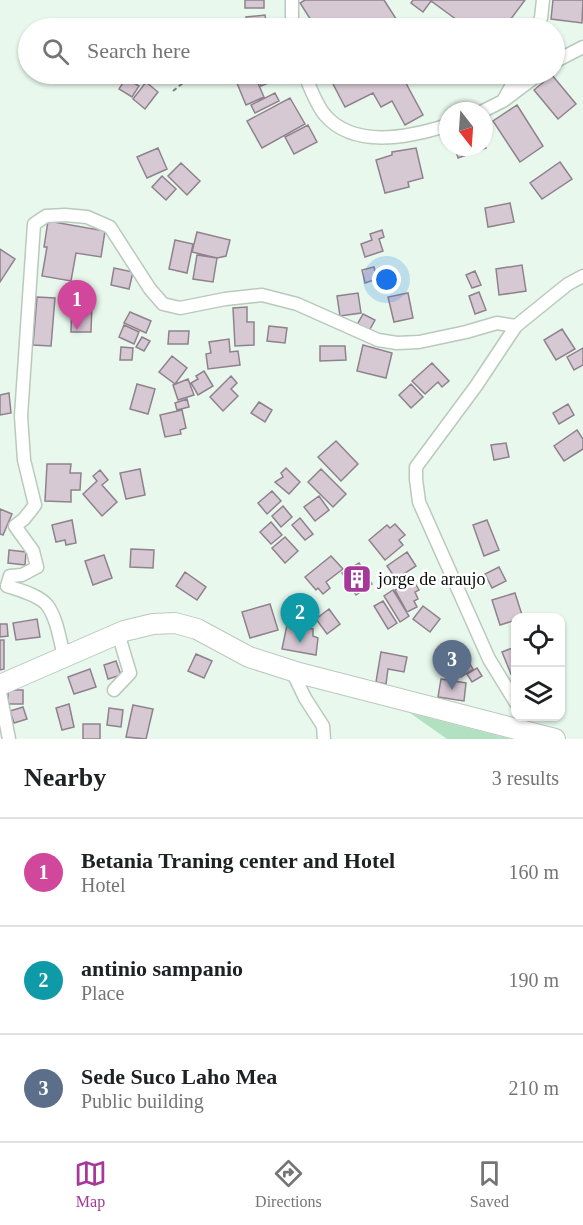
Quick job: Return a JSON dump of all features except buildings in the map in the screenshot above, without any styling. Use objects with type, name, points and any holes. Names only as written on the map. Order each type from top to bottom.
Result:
[{"type":"main road","points":[[0,685],[118,633],[153,624],[175,623],[197,629],[249,657],[292,670],[528,725],[555,739]]},
{"type":"street","points":[[292,0],[292,18]]},
{"type":"street","points":[[541,18],[543,0]]},
{"type":"street","points":[[565,57],[583,47]]},
{"type":"street","points":[[309,84],[324,114],[334,124],[358,136],[389,137],[439,128]]},
{"type":"street","points":[[503,101],[512,84]]},
{"type":"street","points":[[493,106],[526,84]]},
{"type":"street","points":[[64,656],[52,615],[46,604],[25,592],[7,586],[10,576],[22,575],[37,567],[33,551],[15,526],[35,505],[24,460],[21,416],[34,224],[46,216],[65,215],[87,217],[110,228],[150,289],[164,304],[180,309],[225,299],[262,295],[297,304],[378,340],[397,343],[419,342],[497,323],[516,326]]},
{"type":"street","points":[[511,695],[489,659],[419,502],[416,467],[476,386],[516,326],[568,284],[583,276]]},
{"type":"street","points":[[114,690],[130,673],[118,633]]},
{"type":"street","points":[[292,670],[305,698],[323,726],[324,739]]},
{"type":"street","points":[[0,693],[9,739]]},
{"type":"path","points":[[173,90],[181,84]]},
{"type":"green space","points":[[410,713],[511,739],[447,739]]},
{"type":"place","name":"Betania Traning center and Hotel","points":[[77,330]]},
{"type":"place","name":"jorge de araujo","points":[[357,579]]},
{"type":"place","name":"antinio sampanio","points":[[300,643]]},
{"type":"place","name":"Sede Suco Laho Mea","points":[[452,690]]}]
